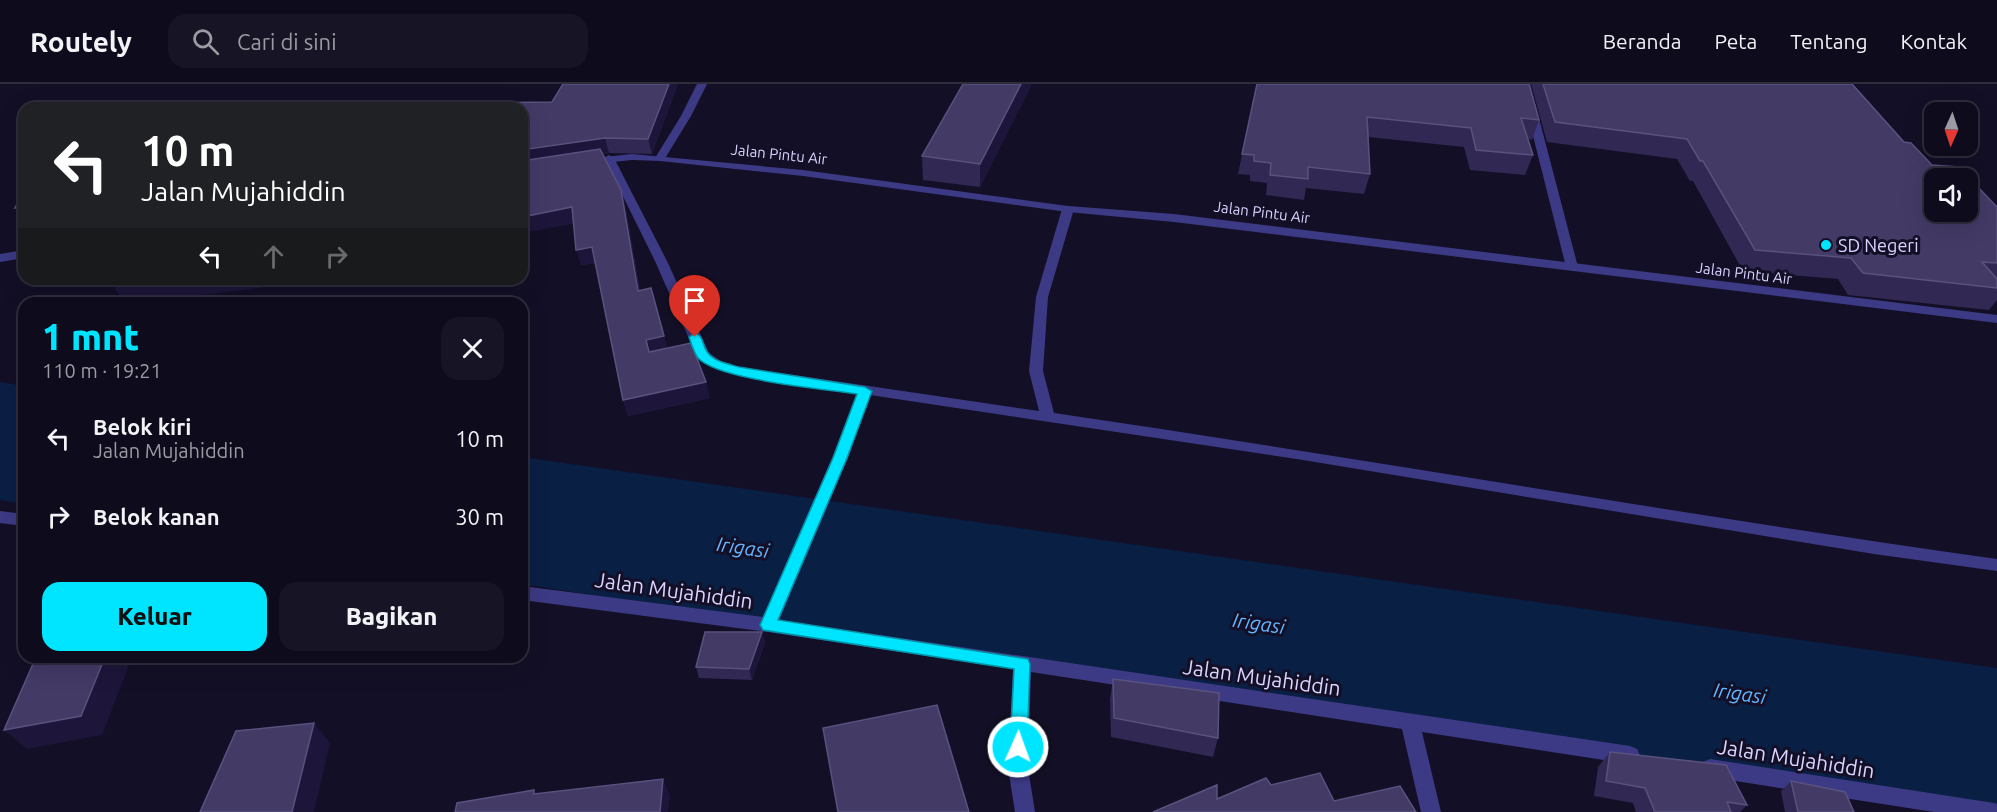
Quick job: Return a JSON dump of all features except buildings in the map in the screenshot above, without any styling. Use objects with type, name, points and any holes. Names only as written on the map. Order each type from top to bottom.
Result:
[{"type":"street","points":[[660,158],[702,84]]},
{"type":"street","points":[[1525,84],[1572,267]]},
{"type":"street","points":[[609,158],[661,261],[703,356],[717,365],[738,371],[865,391],[1303,455],[1863,546],[1997,565]]},
{"type":"street","name":"Jalan Pintu Air","points":[[568,164],[609,158],[660,158],[803,173],[1068,209],[1174,218],[1737,289],[1997,319]]},
{"type":"street","points":[[1047,418],[1036,371],[1042,297],[1068,209]]},
{"type":"street","points":[[0,258],[18,255]]},
{"type":"street","points":[[768,625],[840,458],[865,391]]},
{"type":"street","points":[[0,517],[18,519]]},
{"type":"street","name":"Jalan Mujahiddin","points":[[528,594],[768,625],[1646,758]]},
{"type":"street","points":[[1022,664],[1018,768],[1024,812]]},
{"type":"street","points":[[1410,721],[1431,812]]},
{"type":"street","name":"Jalan Mujahiddin","points":[[1693,765],[1994,812]]},
{"type":"water","points":[[0,382],[18,385],[18,503],[0,500]]},
{"type":"water","name":"Irigasi","points":[[528,458],[1997,668],[1997,812],[1950,812],[528,585]]},
{"type":"place","name":"SD Negeri","points":[[1826,245]]},
{"type":"route","points":[[695,337],[703,356],[717,365],[738,371],[865,391],[840,458],[768,625],[1022,664],[1018,747]]}]
